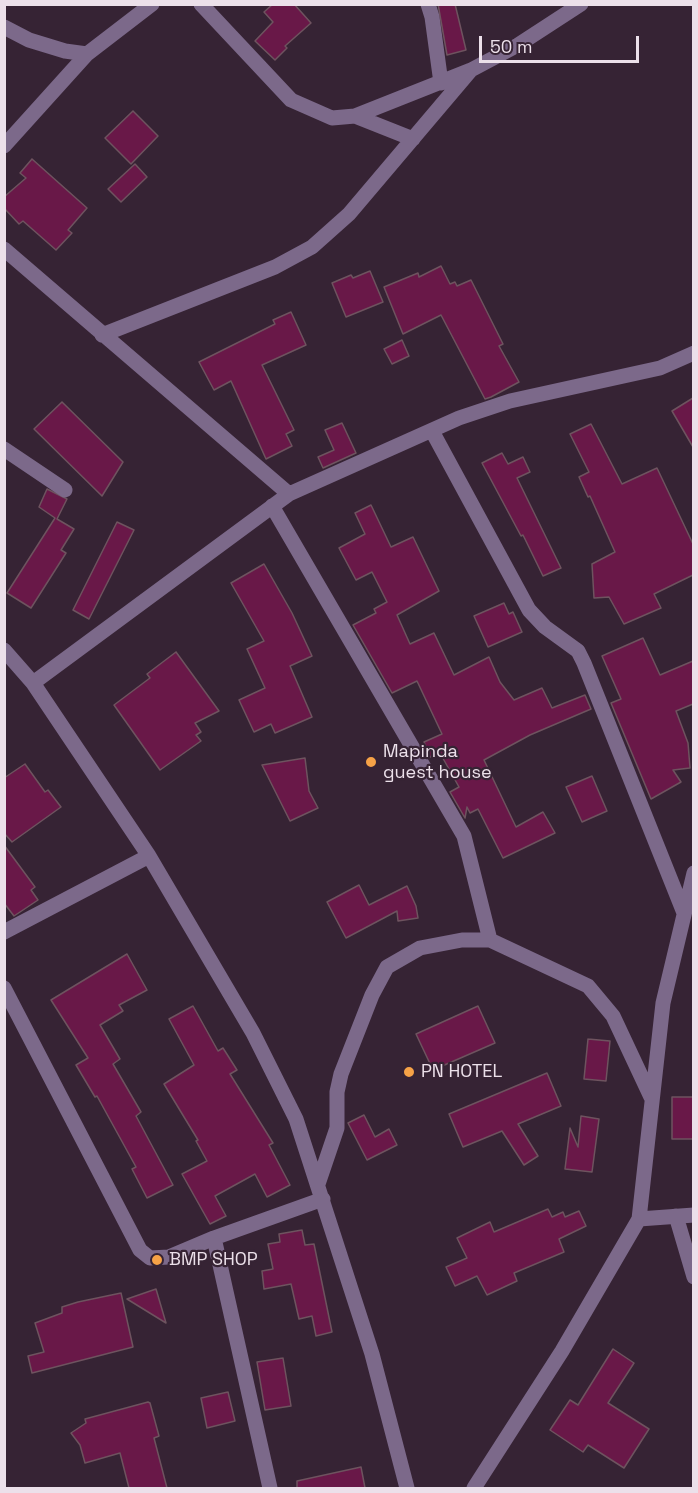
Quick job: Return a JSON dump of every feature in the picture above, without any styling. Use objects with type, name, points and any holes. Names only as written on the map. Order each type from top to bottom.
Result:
[{"type":"street","points":[[4,146],[87,54],[152,4]]},
{"type":"street","points":[[428,4],[432,17],[441,83]]},
{"type":"street","points":[[204,6],[291,100],[332,118],[356,116],[471,70],[518,45],[582,4]]},
{"type":"street","points":[[4,27],[29,40],[65,51],[87,54]]},
{"type":"street","points":[[102,335],[275,267],[312,246],[349,214],[471,70]]},
{"type":"street","points":[[356,116],[413,139]]},
{"type":"street","points":[[4,249],[289,494]]},
{"type":"street","points":[[33,683],[289,494],[459,418],[510,401],[660,368],[693,353]]},
{"type":"street","points":[[432,430],[530,610],[545,627],[578,651],[684,913]]},
{"type":"street","points":[[4,449],[65,490]]},
{"type":"street","points":[[272,506],[464,836],[490,940]]},
{"type":"street","points":[[4,650],[33,683],[148,856],[253,1033],[296,1119],[372,1354],[407,1488]]},
{"type":"street","points":[[4,932],[148,856]]},
{"type":"street","points":[[474,1488],[562,1351],[639,1219],[663,1003],[693,873]]},
{"type":"street","points":[[318,1184],[337,1128],[337,1092],[341,1074],[372,995],[387,967],[420,948],[462,940],[490,940],[588,986],[613,1016],[651,1097]]},
{"type":"street","points":[[4,988],[140,1250],[150,1258],[170,1257],[214,1238],[323,1199]]},
{"type":"street","points":[[639,1219],[693,1215]]},
{"type":"street","points":[[676,1216],[693,1277]]},
{"type":"street","points":[[214,1238],[270,1488]]},
{"type":"building","points":[[273,4],[294,4],[311,23],[285,46],[287,48],[275,60],[255,41],[273,22],[264,12]]},
{"type":"building","points":[[438,4],[455,4],[466,50],[447,55]]},
{"type":"building","points":[[133,111],[158,136],[131,164],[105,138]]},
{"type":"building","points":[[32,159],[87,208],[68,230],[72,233],[56,250],[23,221],[19,224],[4,208],[4,197],[26,178],[20,173]]},
{"type":"building","points":[[135,164],[147,177],[121,202],[108,189]]},
{"type":"building","points":[[441,266],[450,284],[455,282],[457,286],[471,280],[503,344],[499,346],[519,382],[491,397],[485,399],[441,315],[403,334],[384,287],[418,273],[419,277]]},
{"type":"building","points":[[370,271],[383,302],[346,317],[332,283],[351,275],[353,278]]},
{"type":"building","points":[[291,312],[306,345],[262,365],[294,430],[286,434],[292,446],[266,459],[231,381],[214,390],[199,362],[275,324],[273,320]]},
{"type":"building","points":[[402,340],[409,356],[392,364],[384,349]]},
{"type":"building","points":[[693,398],[693,447],[672,411]]},
{"type":"building","points":[[62,402],[123,462],[102,496],[34,429]]},
{"type":"building","points":[[342,423],[356,453],[323,468],[318,457],[334,450],[325,430]]},
{"type":"building","points":[[591,424],[622,484],[657,468],[693,544],[693,575],[654,594],[661,608],[624,624],[609,597],[594,598],[592,564],[615,552],[579,477],[589,472],[570,434]]},
{"type":"building","points":[[502,453],[508,464],[523,457],[530,472],[517,478],[561,568],[543,576],[523,535],[521,536],[482,463]]},
{"type":"building","points":[[47,489],[67,499],[57,519],[74,529],[61,550],[66,553],[31,608],[7,593],[55,518],[39,507]]},
{"type":"building","points":[[371,505],[391,547],[413,537],[439,591],[397,615],[410,644],[434,633],[454,675],[489,657],[500,682],[514,700],[542,688],[552,708],[585,695],[591,709],[530,735],[484,760],[516,827],[543,812],[555,833],[503,858],[478,809],[470,813],[467,807],[465,818],[450,792],[459,787],[440,753],[430,757],[424,742],[442,734],[417,681],[392,693],[353,625],[376,613],[374,609],[387,602],[372,572],[356,580],[339,548],[365,534],[355,513]]},
{"type":"building","points":[[117,522],[134,530],[89,619],[73,610]]},
{"type":"building","points":[[264,564],[292,613],[312,656],[290,666],[312,717],[275,733],[271,724],[254,732],[239,700],[265,688],[247,649],[264,641],[231,583]]},
{"type":"building","points":[[504,603],[509,614],[513,612],[522,632],[488,647],[474,616]]},
{"type":"building","points":[[643,638],[660,675],[693,661],[693,704],[676,711],[688,743],[690,768],[673,770],[681,782],[651,799],[611,703],[621,699],[602,656]]},
{"type":"building","points":[[176,652],[219,711],[195,723],[201,732],[196,735],[201,741],[160,770],[114,705],[150,678],[147,674]]},
{"type":"building","points":[[305,758],[309,791],[318,808],[290,821],[262,765]]},
{"type":"building","points":[[25,764],[45,792],[48,790],[61,807],[12,842],[4,833],[4,778]]},
{"type":"building","points":[[592,776],[607,811],[582,822],[566,787]]},
{"type":"building","points":[[4,845],[35,887],[31,890],[38,900],[14,916],[4,903]]},
{"type":"building","points":[[359,885],[369,905],[407,886],[416,906],[418,918],[398,921],[397,911],[346,938],[327,902]]},
{"type":"building","points":[[127,954],[147,990],[119,1005],[123,1011],[100,1025],[120,1059],[113,1064],[141,1112],[136,1116],[173,1185],[147,1198],[132,1169],[136,1167],[97,1096],[95,1097],[76,1065],[88,1058],[51,1000]]},
{"type":"building","points":[[193,1006],[218,1051],[223,1048],[237,1070],[230,1074],[273,1143],[269,1145],[290,1185],[267,1197],[255,1174],[215,1196],[226,1216],[210,1224],[182,1174],[207,1161],[196,1141],[198,1140],[164,1084],[194,1065],[169,1019]]},
{"type":"building","points":[[478,1006],[495,1043],[433,1070],[416,1034]]},
{"type":"building","points":[[588,1039],[610,1041],[606,1081],[584,1079]]},
{"type":"building","points":[[547,1073],[561,1106],[518,1124],[538,1156],[524,1165],[502,1131],[463,1147],[449,1114]]},
{"type":"building","points":[[672,1097],[693,1097],[693,1139],[672,1139]]},
{"type":"building","points":[[364,1115],[375,1137],[389,1129],[397,1145],[367,1160],[348,1123]]},
{"type":"building","points":[[581,1116],[599,1119],[592,1172],[565,1169],[570,1128],[578,1147]]},
{"type":"building","points":[[548,1209],[552,1217],[563,1212],[565,1217],[579,1211],[586,1226],[559,1239],[564,1252],[514,1273],[517,1281],[487,1295],[477,1276],[455,1286],[446,1267],[467,1258],[457,1238],[490,1222],[494,1232]]},
{"type":"building","points":[[302,1230],[305,1245],[314,1244],[332,1332],[316,1336],[312,1316],[299,1319],[291,1284],[264,1289],[262,1271],[273,1269],[268,1244],[280,1242],[279,1234]]},
{"type":"building","points":[[156,1289],[166,1323],[127,1299]]},
{"type":"building","points":[[121,1293],[133,1347],[32,1373],[28,1356],[44,1352],[35,1323],[62,1313],[62,1307]]},
{"type":"building","points":[[613,1349],[634,1363],[608,1403],[649,1429],[624,1468],[588,1445],[583,1452],[550,1430],[570,1400],[578,1405]]},
{"type":"building","points":[[283,1358],[291,1406],[265,1410],[257,1362]]},
{"type":"building","points":[[228,1392],[235,1421],[207,1428],[201,1398]]},
{"type":"building","points":[[148,1402],[159,1436],[154,1438],[167,1488],[129,1488],[120,1453],[85,1463],[80,1445],[71,1433],[86,1423],[85,1419]]},
{"type":"building","points":[[361,1467],[365,1488],[297,1488],[297,1481]]},
{"type":"place","name":"Mapinda guest house","points":[[371,762]]},
{"type":"place","name":"PN HOTEL","points":[[409,1072]]},
{"type":"place","name":"BMP SHOP","points":[[157,1260]]}]
